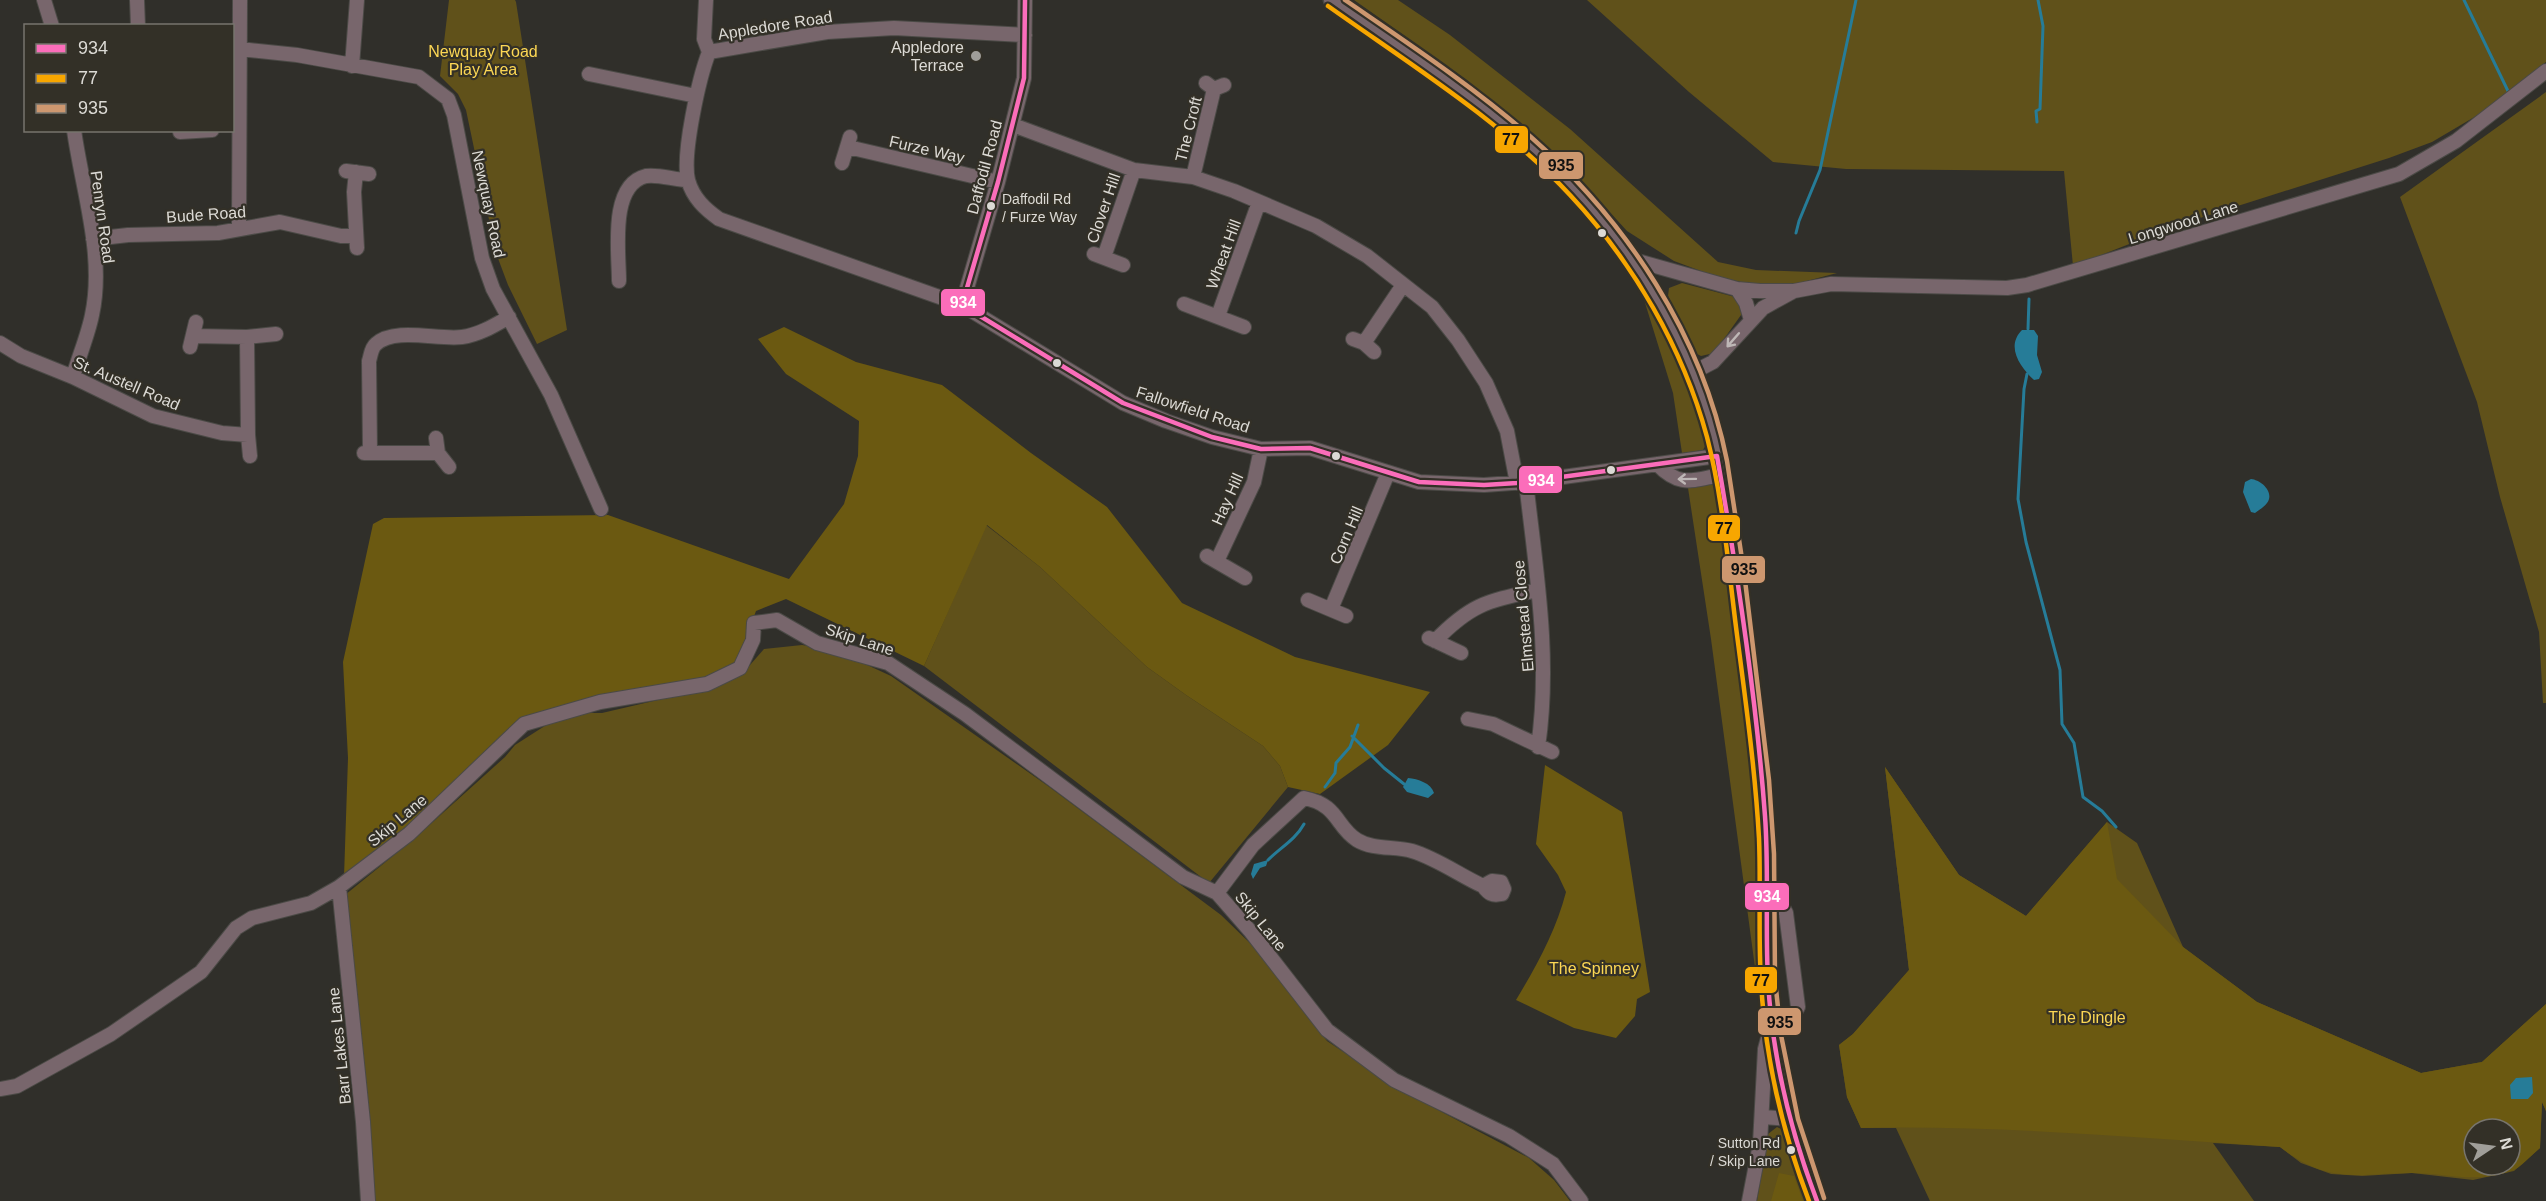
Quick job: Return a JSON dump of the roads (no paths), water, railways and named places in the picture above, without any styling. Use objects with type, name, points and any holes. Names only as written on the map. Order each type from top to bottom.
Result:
[{"type":"main road","points":[[1332,0],[1459,89],[1553,166],[1585,200],[1634,260],[1672,327],[1692,373],[1704,405],[1718,456],[1730,530],[1761,773],[1766,837],[1768,981],[1775,1035],[1790,1119],[1817,1201]]},
{"type":"street","points":[[44,0],[51,24]]},
{"type":"street","points":[[137,0],[138,24]]},
{"type":"street","points":[[239,229],[236,131],[240,0]]},
{"type":"street","points":[[352,66],[357,0]]},
{"type":"street","points":[[706,0],[704,39],[709,52]]},
{"type":"street","name":"Daffodil Road","points":[[962,305],[998,183],[1023,78],[1025,0]]},
{"type":"street","name":"Appledore Road","points":[[709,52],[828,32],[894,28],[1025,35]]},
{"type":"street","name":"Newquay Road","points":[[240,49],[297,56],[419,77],[448,99],[454,116],[482,258],[493,289],[551,395],[601,509]]},
{"type":"street","name":"Fallowfield Road","points":[[709,52],[696,96],[687,164],[688,180],[700,205],[719,219],[962,305],[1122,403],[1166,422],[1212,437],[1261,448],[1310,448],[1419,482],[1484,485],[1522,482],[1718,456]]},
{"type":"street","name":"Longwood Lane","points":[[1634,260],[1737,289],[1794,291],[1831,284],[2007,288],[2044,281],[2399,174],[2456,141],[2546,71]]},
{"type":"street","points":[[590,74],[696,96]]},
{"type":"street","points":[[602,93],[607,79]]},
{"type":"street","name":"The Croft","points":[[1193,177],[1215,86]]},
{"type":"street","name":"Elmstead Close","points":[[1013,125],[1134,170],[1193,177],[1316,226],[1357,250],[1432,307],[1458,340],[1486,383],[1507,430],[1522,482],[1544,637],[1545,750],[1493,724],[1468,719]]},
{"type":"street","name":"Penryn Road","points":[[73,377],[93,314],[95,274],[93,239],[74,132]]},
{"type":"street","points":[[181,136],[202,132]]},
{"type":"street","name":"Furze Way","points":[[842,163],[849,142],[998,183]]},
{"type":"street","name":"Clover Hill","points":[[1123,265],[1099,256],[1134,170]]},
{"type":"street","name":"Bude Road","points":[[93,239],[128,235],[218,233],[280,222],[341,236],[356,242],[357,172]]},
{"type":"street","points":[[621,283],[620,208],[623,195],[629,186],[646,176],[688,180]]},
{"type":"street","name":"Wheat Hill","points":[[1218,316],[1259,202]]},
{"type":"street","points":[[1364,345],[1403,285]]},
{"type":"street","points":[[1737,289],[1746,303],[1751,320]]},
{"type":"street","name":"Longwood Lane","points":[[1692,373],[1713,362],[1763,308],[1794,291]]},
{"type":"street","name":"Wheat Hill","points":[[1184,304],[1244,327]]},
{"type":"street","points":[[438,453],[367,452],[369,361],[372,348],[377,343],[399,334],[464,337],[479,333],[509,318]]},
{"type":"street","points":[[193,335],[247,337],[276,334]]},
{"type":"street","points":[[247,337],[250,456]]},
{"type":"street","name":"St. Austell Road","points":[[0,343],[21,356],[73,377],[153,416],[211,431],[248,435]]},
{"type":"street","points":[[436,438],[438,453],[448,467]]},
{"type":"street","name":"Hay Hill","points":[[1245,578],[1212,558],[1254,482],[1261,448]]},
{"type":"street","points":[[1658,464],[1668,475],[1682,481],[1721,475]]},
{"type":"street","name":"Corn Hill","points":[[1331,609],[1384,488],[1388,473]]},
{"type":"street","points":[[1461,653],[1432,639],[1457,618],[1486,601],[1538,590]]},
{"type":"street","points":[[1308,600],[1346,616]]},
{"type":"street","name":"Skip Lane","points":[[0,1089],[17,1086],[111,1034],[201,972],[236,928],[252,918],[311,903],[339,887],[410,834],[524,724],[600,702],[707,684],[740,668],[753,640],[754,623],[777,620],[817,643],[888,663],[965,714],[1183,877],[1217,893],[1251,932],[1327,1030],[1394,1080],[1509,1136],[1553,1164],[1581,1201]]},
{"type":"street","points":[[1217,893],[1253,845],[1304,798],[1326,806],[1358,841],[1411,851],[1451,867],[1484,886]]},
{"type":"street","name":"Barr Lakes Lane","points":[[339,887],[363,1122],[368,1201]]},
{"type":"street","points":[[1749,1201],[1763,1117],[1765,1049],[1768,1038],[1775,1035],[1791,1019],[1798,1007],[1786,913],[1782,905],[1767,899]]},
{"type":"street","points":[[1763,1117],[1790,1119]]},
{"type":"water","points":[[2022,330],[2034,330],[2038,336],[2037,355],[2042,372],[2039,379],[2034,380],[2029,375],[2017,357],[2015,343]]},
{"type":"water","points":[[2251,479],[2263,484],[2269,495],[2267,503],[2255,513],[2251,512],[2243,492],[2245,482]]},
{"type":"water","points":[[1408,778],[1427,784],[1434,793],[1428,798],[1407,792],[1403,787]]},
{"type":"water","points":[[1268,860],[1266,866],[1260,868],[1253,879],[1251,874],[1254,864]]},
{"type":"water","points":[[2532,1077],[2533,1093],[2528,1099],[2511,1099],[2510,1085],[2516,1078]]},
{"type":"waterway","points":[[1796,233],[1820,170],[1856,0]]},
{"type":"waterway","points":[[2037,122],[2036,111],[2040,109],[2043,26],[2038,0]]},
{"type":"waterway","points":[[2464,0],[2508,91]]},
{"type":"waterway","points":[[2028,329],[2029,299]]},
{"type":"waterway","points":[[2027,374],[2024,389],[2018,499],[2026,542],[2060,670],[2062,724],[2074,743],[2083,797],[2102,811],[2116,827]]},
{"type":"waterway","points":[[1325,787],[1335,773],[1336,763],[1350,747],[1358,725]]},
{"type":"waterway","points":[[1352,736],[1384,768],[1404,784]]},
{"type":"waterway","points":[[1268,860],[1292,839],[1304,824]]},
{"type":"place","name":"Appledore Terrace","points":[[976,56]]},
{"type":"place","name":"Daffodil Rd / Furze Way","points":[[991,206]]},
{"type":"place","name":"Sutton Rd / Skip Lane","points":[[1791,1150]]},
{"type":"park label","name":"Newquay Road Play Area","points":[[483,60]]},
{"type":"park label","name":"The Spinney","points":[[1594,968]]},
{"type":"park label","name":"The Dingle","points":[[2087,1017]]}]
